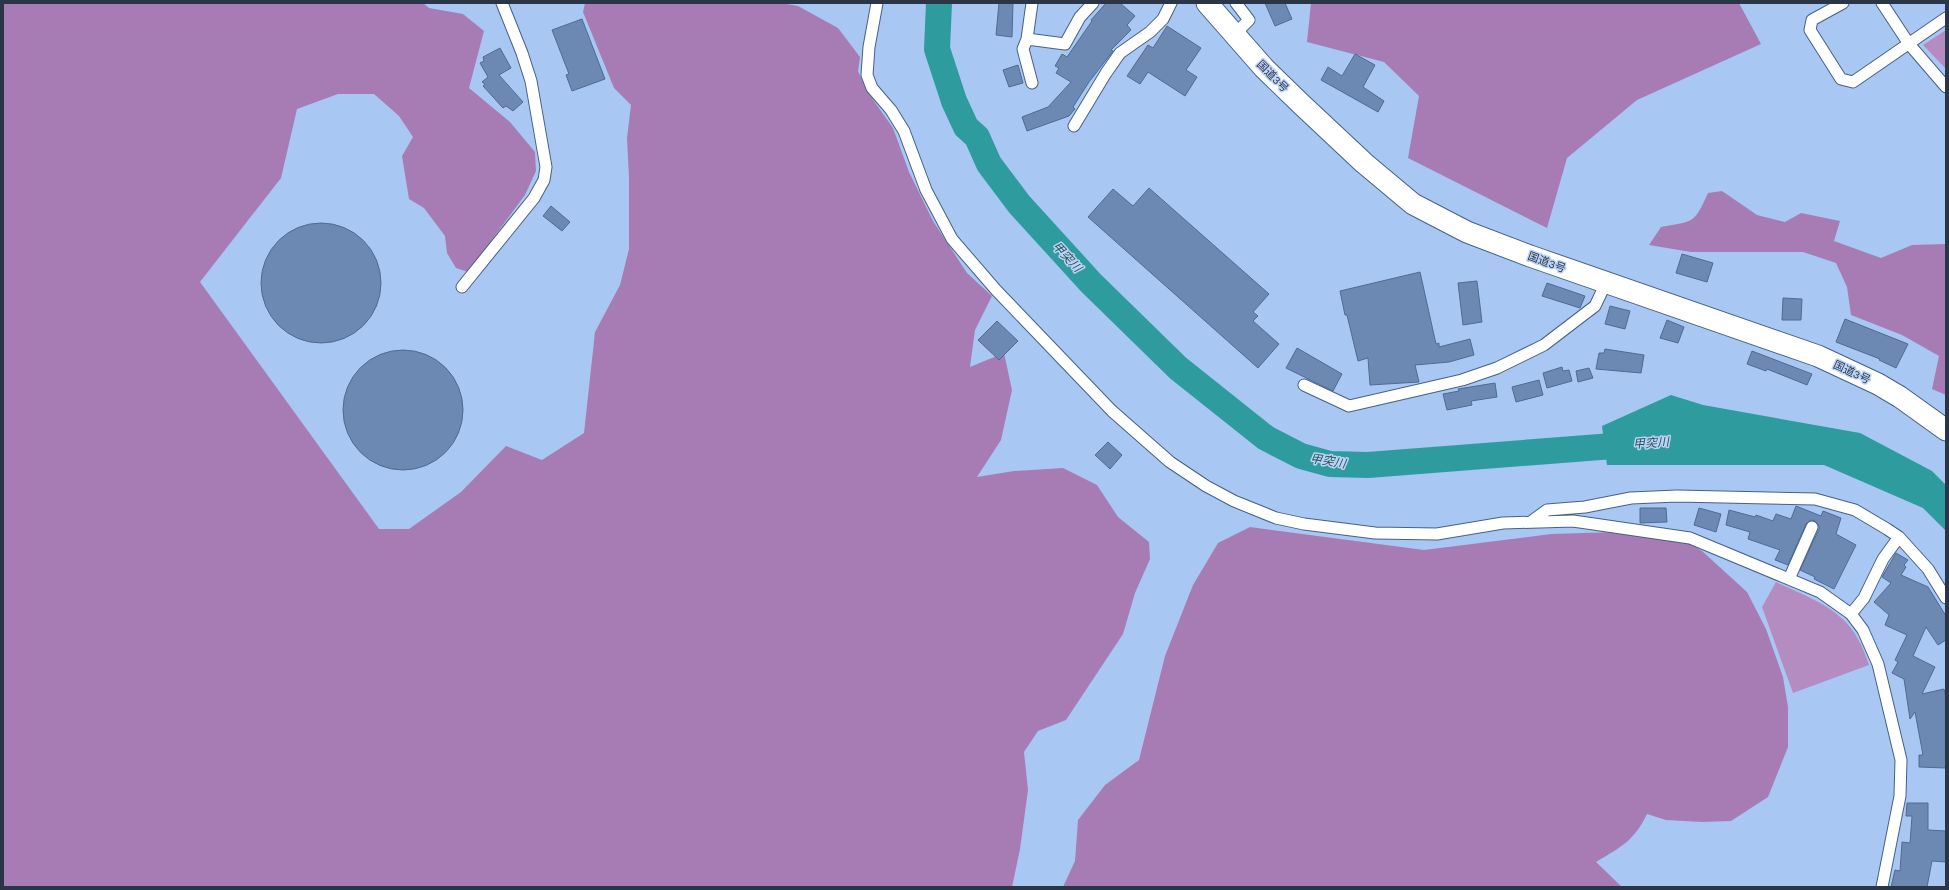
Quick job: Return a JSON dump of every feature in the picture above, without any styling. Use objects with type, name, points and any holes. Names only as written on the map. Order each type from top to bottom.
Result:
[{"type":"highway","name":"国道3号","points":[[1207,3],[1264,68],[1364,163],[1412,204],[1467,232],[1606,283],[1818,356],[1878,384],[1900,397],[1946,430]]},
{"type":"street","points":[[462,287],[534,198],[544,180],[546,167],[531,81],[522,53],[502,3]]},
{"type":"street","points":[[877,3],[868,47],[867,75],[872,88],[891,110],[904,131],[926,190],[952,239],[996,290],[1112,411],[1170,462],[1206,486],[1234,502],[1276,518],[1304,524],[1375,532],[1437,534],[1503,523],[1573,521],[1690,538],[1820,592],[1851,614],[1863,630],[1878,664],[1901,760],[1900,796],[1882,887]]},
{"type":"street","points":[[1032,3],[1027,39],[1023,49],[1032,83]]},
{"type":"street","points":[[1027,39],[1065,44],[1080,17],[1093,3]]},
{"type":"street","points":[[1074,126],[1120,53],[1150,32],[1163,19],[1171,3]]},
{"type":"street","points":[[1234,35],[1249,20],[1236,3]]},
{"type":"street","points":[[1843,3],[1812,20],[1810,30],[1841,79],[1853,82],[1946,18]]},
{"type":"street","points":[[1882,3],[1909,44],[1946,87]]},
{"type":"street","points":[[1304,385],[1349,406],[1462,380],[1483,373],[1497,368],[1544,345],[1595,306],[1606,283]]},
{"type":"street","points":[[1531,521],[1547,510],[1585,507],[1631,498],[1677,496],[1815,499],[1854,510],[1898,537],[1928,569],[1946,598]]},
{"type":"street","points":[[1789,579],[1812,527]]},
{"type":"street","points":[[1851,614],[1864,598],[1883,559],[1898,537]]},
{"type":"shaded area","points":[[3,3],[423,3],[429,8],[463,14],[484,31],[469,88],[510,122],[535,152],[536,171],[525,195],[468,272],[456,268],[447,253],[445,236],[424,208],[409,199],[402,156],[413,137],[399,116],[374,94],[338,94],[297,109],[281,178],[200,282],[379,529],[409,529],[461,492],[506,446],[542,460],[584,433],[595,332],[620,285],[629,249],[629,178],[627,138],[631,105],[614,88],[583,12],[585,3],[781,3],[798,6],[838,28],[860,57],[858,71],[867,91],[893,128],[909,172],[933,221],[967,273],[992,296],[975,330],[970,367],[1004,353],[1012,390],[1001,440],[977,477],[1014,471],[1063,468],[1097,485],[1118,517],[1149,542],[1150,559],[1135,593],[1123,634],[1066,720],[1038,731],[1024,752],[1028,790],[1020,849],[1012,887],[3,887]]},
{"type":"shaded area","points":[[1311,3],[1739,3],[1761,44],[1637,100],[1567,158],[1547,228],[1408,158],[1419,96],[1384,62],[1307,42]]},
{"type":"shaded area","points":[[1946,30],[1946,69],[1923,45]]},
{"type":"shaded area","points":[[1722,191],[1757,215],[1785,222],[1801,213],[1840,221],[1834,241],[1881,258],[1912,245],[1946,244],[1946,395],[1932,389],[1939,356],[1902,335],[1851,315],[1847,287],[1836,263],[1803,252],[1691,252],[1649,245],[1661,227],[1687,222],[1696,216],[1708,193]]},
{"type":"shaded area","points":[[1250,527],[1424,550],[1551,534],[1616,532],[1674,534],[1702,551],[1747,592],[1766,629],[1783,677],[1788,707],[1788,747],[1768,797],[1731,821],[1702,822],[1666,820],[1647,814],[1632,837],[1620,847],[1596,862],[1622,887],[1063,887],[1075,861],[1078,820],[1105,785],[1139,760],[1165,656],[1193,585],[1218,543]]},
{"type":"shaded area","points":[[1776,582],[1822,604],[1843,619],[1860,642],[1869,665],[1793,693],[1762,607]]},
{"type":"water","points":[[1671,395],[1703,405],[1860,433],[1932,471],[1946,485],[1946,531],[1923,508],[1824,465],[1607,465],[1602,426]]},
{"type":"building","points":[[999,3],[1013,3],[1012,37],[996,35]]},
{"type":"building","points":[[1106,3],[1120,3],[1135,16],[1127,25],[1131,30],[1111,50],[1113,51],[1089,82],[1073,107],[1075,109],[1069,116],[1027,131],[1022,117],[1048,107],[1071,82],[1056,73],[1059,68],[1055,66],[1062,54],[1067,57],[1092,21],[1091,20]]},
{"type":"building","points":[[1265,3],[1285,3],[1292,19],[1275,26]]},
{"type":"building","points":[[582,19],[605,79],[572,91],[566,75],[569,74],[552,30]]},
{"type":"building","points":[[1167,26],[1201,48],[1186,70],[1197,77],[1185,96],[1148,72],[1140,84],[1127,76],[1148,45],[1153,48]]},
{"type":"building","points":[[500,48],[511,68],[499,75],[523,102],[513,111],[506,106],[503,108],[483,86],[485,84],[482,82],[488,77],[480,63],[484,61],[483,57]]},
{"type":"building","points":[[1355,54],[1375,65],[1363,87],[1384,101],[1378,112],[1321,80],[1328,67],[1342,76]]},
{"type":"building","points":[[1018,65],[1023,83],[1009,87],[1003,70]]},
{"type":"building","points":[[1149,188],[1269,294],[1253,312],[1258,316],[1253,321],[1279,344],[1258,368],[1088,217],[1113,189],[1133,206]]},
{"type":"building","points":[[551,206],[570,222],[562,231],[543,216]]},
{"type":"building","points":[[321,223],[344,228],[354,233],[363,241],[371,250],[376,260],[381,283],[376,306],[371,316],[363,325],[354,333],[344,338],[321,343],[298,338],[288,333],[279,325],[271,316],[266,306],[261,283],[266,260],[271,250],[279,241],[288,233],[298,228]]},
{"type":"building","points":[[1682,254],[1713,263],[1707,282],[1676,273]]},
{"type":"building","points":[[1420,272],[1436,344],[1439,343],[1439,347],[1470,339],[1474,355],[1449,362],[1415,365],[1419,382],[1370,385],[1368,358],[1358,361],[1340,291]]},
{"type":"building","points":[[1477,281],[1482,322],[1463,325],[1458,283]]},
{"type":"building","points":[[1547,283],[1585,296],[1580,308],[1542,296]]},
{"type":"building","points":[[1783,298],[1802,299],[1801,320],[1782,320]]},
{"type":"building","points":[[1610,306],[1630,311],[1625,329],[1605,324]]},
{"type":"building","points":[[1845,319],[1908,344],[1896,368],[1879,360],[1880,359],[1836,342]]},
{"type":"building","points":[[1667,320],[1684,327],[1678,343],[1660,338]]},
{"type":"building","points":[[997,321],[1018,341],[999,360],[978,340]]},
{"type":"building","points":[[1297,348],[1342,374],[1333,391],[1286,368]]},
{"type":"building","points":[[1605,349],[1644,355],[1641,373],[1596,369],[1599,353],[1604,353]]},
{"type":"building","points":[[403,350],[426,355],[436,360],[445,368],[453,377],[458,387],[463,410],[458,433],[453,443],[445,452],[436,460],[426,465],[403,470],[380,465],[370,460],[361,452],[353,443],[348,433],[343,410],[348,387],[353,377],[361,368],[370,360],[380,355]]},
{"type":"building","points":[[1752,351],[1812,374],[1807,385],[1767,369],[1766,371],[1747,364]]},
{"type":"building","points":[[1562,367],[1563,371],[1569,370],[1572,381],[1547,388],[1543,373]]},
{"type":"building","points":[[1589,368],[1593,378],[1578,382],[1576,371]]},
{"type":"building","points":[[1539,380],[1543,395],[1516,402],[1512,387]]},
{"type":"building","points":[[1495,383],[1497,397],[1471,401],[1472,405],[1447,410],[1443,394],[1459,391],[1458,389]]},
{"type":"building","points":[[1108,442],[1122,455],[1110,469],[1095,455]]},
{"type":"building","points":[[1796,506],[1821,516],[1823,511],[1841,518],[1836,534],[1856,545],[1834,589],[1814,579],[1815,577],[1800,570],[1819,529],[1819,526],[1815,521],[1811,520],[1806,524],[1788,565],[1775,560],[1780,550],[1748,539],[1750,532],[1726,525],[1729,510],[1755,517],[1756,515],[1773,521],[1776,514],[1791,519]]},
{"type":"building","points":[[1640,508],[1666,508],[1667,522],[1640,523]]},
{"type":"building","points":[[1699,508],[1721,514],[1716,532],[1694,525]]},
{"type":"building","points":[[1896,553],[1908,560],[1904,565],[1906,567],[1901,575],[1928,587],[1946,616],[1946,640],[1938,645],[1926,627],[1913,656],[1935,667],[1922,694],[1944,689],[1946,698],[1946,768],[1919,767],[1919,755],[1923,755],[1915,712],[1910,719],[1904,679],[1892,673],[1898,662],[1895,660],[1907,635],[1885,625],[1889,615],[1874,602],[1891,583],[1882,577]]},
{"type":"building","points":[[1907,803],[1928,803],[1928,830],[1946,831],[1946,862],[1932,861],[1927,887],[1891,887],[1895,870],[1900,871],[1902,842],[1910,843],[1912,816],[1906,816]]},
{"type":"waterway","name":"甲突川","points":[[939,3],[937,49],[954,101],[966,127],[977,137],[989,164],[1019,204],[1091,283],[1178,368],[1266,438],[1301,456],[1330,464],[1368,465],[1639,444]]}]
